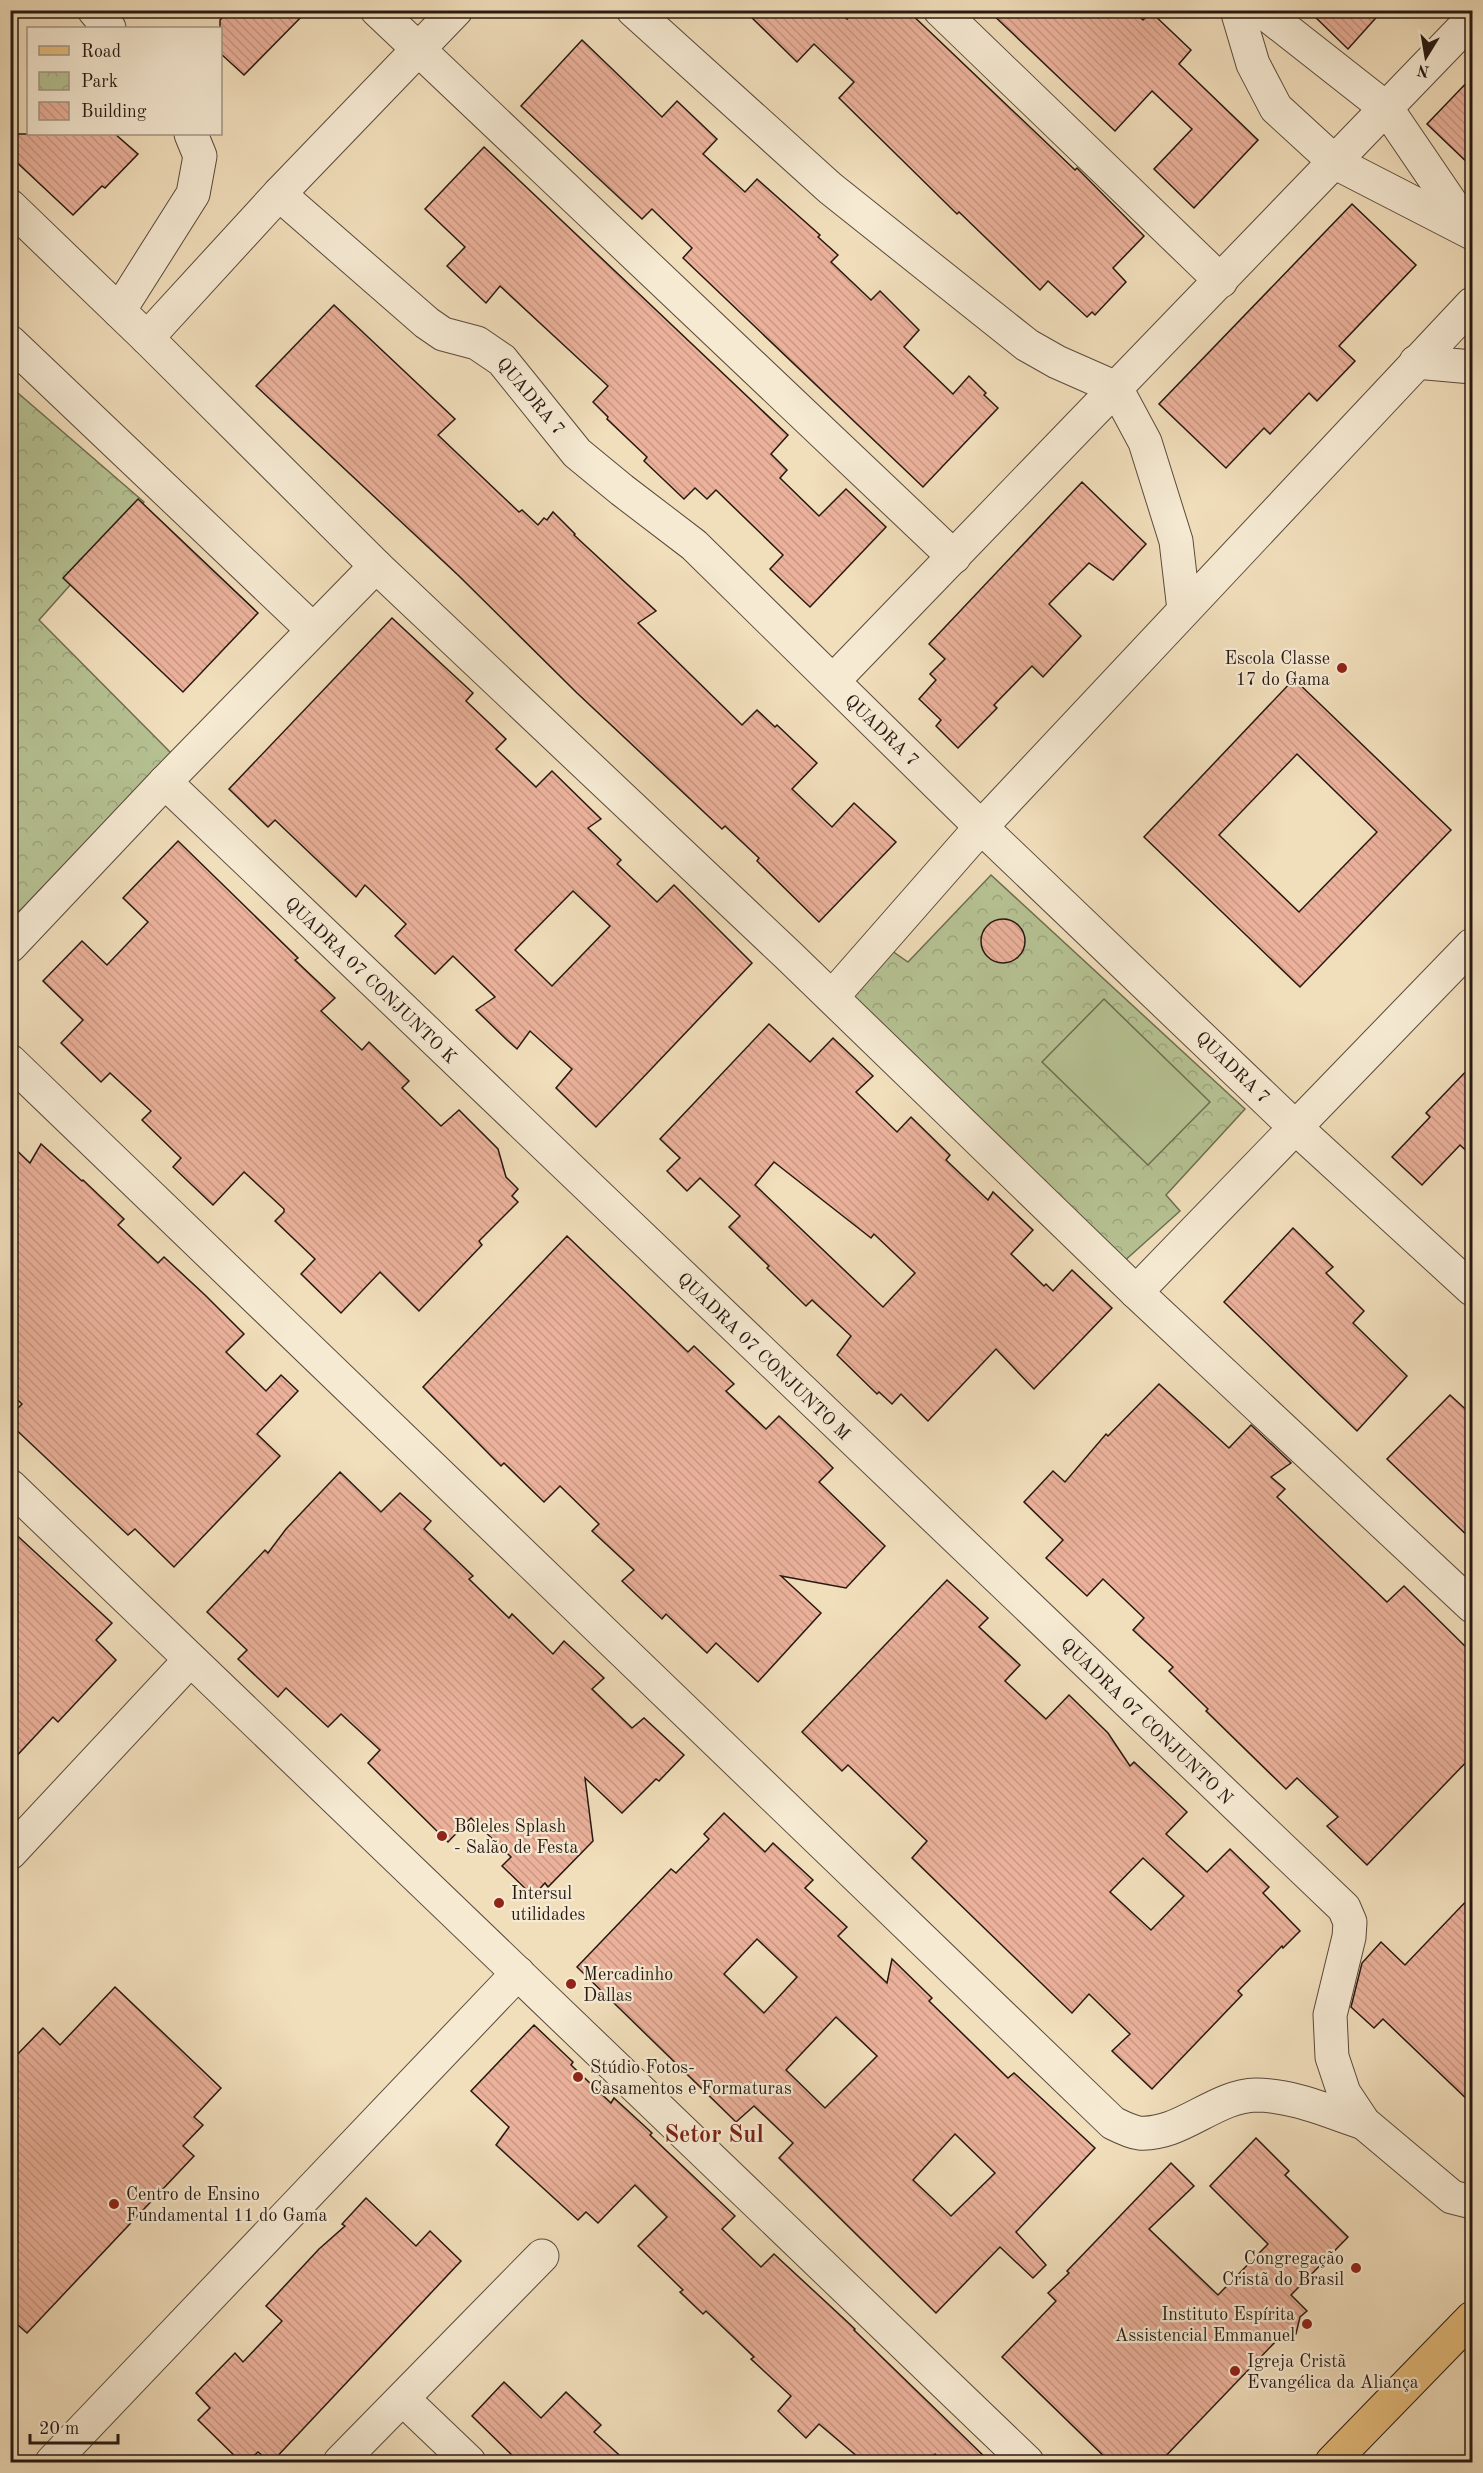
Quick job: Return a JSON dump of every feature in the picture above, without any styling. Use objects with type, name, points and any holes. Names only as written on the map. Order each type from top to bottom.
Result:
[{"type":"main road","points":[[1332,2463],[1473,2318]]},
{"type":"street","points":[[94,10],[108,27]]},
{"type":"street","points":[[377,10],[954,557]]},
{"type":"street","points":[[147,338],[279,194],[456,10]]},
{"type":"street","points":[[633,10],[830,188],[1027,345],[1057,362],[1116,388],[1144,442],[1176,541],[1184,610]]},
{"type":"street","points":[[940,10],[1221,281]]},
{"type":"street","points":[[1237,10],[1253,64],[1276,108],[1336,163],[1471,232]]},
{"type":"street","points":[[1261,10],[1387,109],[1471,232]]},
{"type":"street","points":[[833,681],[1473,19]]},
{"type":"street","points":[[119,311],[193,194],[200,156],[191,135]]},
{"type":"street","name":"QUADRA 7","points":[[279,194],[428,323],[443,334],[477,343],[492,351],[516,375],[578,453],[694,545],[981,827],[1296,1128],[1471,1286]]},
{"type":"street","points":[[10,207],[147,338],[376,566],[832,997],[1136,1292],[1473,1606]]},
{"type":"street","points":[[832,997],[981,827],[1473,304]]},
{"type":"street","points":[[10,342],[312,629]]},
{"type":"street","points":[[1416,363],[1473,367]]},
{"type":"street","points":[[10,946],[312,629],[376,566]]},
{"type":"street","name":"QUADRA 07 CONJUNTO K","points":[[165,782],[578,1179]]},
{"type":"street","points":[[1136,1292],[1473,945]]},
{"type":"street","points":[[10,1061],[1113,2123],[1137,2133],[1158,2133],[1230,2100],[1256,2095],[1286,2098],[1364,2123],[1452,2197],[1473,2202]]},
{"type":"street","name":"QUADRA 07 CONJUNTO M","points":[[578,1179],[950,1533]]},
{"type":"street","points":[[10,1486],[1027,2463]]},
{"type":"street","name":"QUADRA 07 CONJUNTO N","points":[[950,1533],[1344,1908],[1350,1922],[1349,1937],[1330,2015],[1332,2057],[1344,2093],[1364,2123]]},
{"type":"street","points":[[10,1853],[190,1660]]},
{"type":"street","points":[[52,2463],[518,1973]]},
{"type":"street","points":[[340,2463],[542,2256]]},
{"type":"street","points":[[403,2399],[469,2463]]},
{"type":"green space","points":[[11,387],[144,502],[39,620],[171,753],[11,920]]},
{"type":"green space","points":[[991,875],[1245,1109],[1166,1195],[1180,1211],[1122,1263],[843,996],[882,944],[908,962]]},
{"type":"green space","points":[[1104,999],[1210,1102],[1148,1165],[1042,1062]]},
{"type":"building","points":[[230,10],[308,10],[244,75],[222,55],[220,20]]},
{"type":"building","points":[[744,10],[838,10],[847,19],[854,10],[907,10],[1075,170],[1077,168],[1144,236],[1113,268],[1126,282],[1095,315],[1092,312],[1087,317],[1048,281],[1040,290],[959,212],[957,214],[839,98],[854,82],[814,44],[797,62]]},
{"type":"building","points":[[988,10],[1132,10],[1143,20],[1151,12],[1191,50],[1179,64],[1258,140],[1194,208],[1154,169],[1192,129],[1152,91],[1115,131]]},
{"type":"building","points":[[1308,10],[1383,10],[1348,49]]},
{"type":"building","points":[[582,40],[662,117],[677,101],[717,139],[703,154],[745,192],[757,179],[820,235],[818,237],[838,255],[831,262],[871,300],[880,291],[919,330],[904,347],[953,394],[969,376],[998,408],[923,487],[683,258],[692,248],[652,209],[642,219],[521,106]]},
{"type":"building","points":[[1473,76],[1473,168],[1427,124]]},
{"type":"building","points":[[10,134],[116,135],[138,154],[105,188],[102,186],[73,215],[10,156]]},
{"type":"building","points":[[484,147],[788,435],[771,454],[787,470],[780,478],[819,516],[846,489],[886,527],[810,607],[770,569],[783,555],[716,490],[707,499],[695,488],[684,499],[644,461],[647,457],[607,419],[608,417],[593,402],[608,386],[500,286],[486,303],[447,266],[465,247],[425,209]]},
{"type":"building","points":[[1352,204],[1416,265],[1339,346],[1355,361],[1317,401],[1309,393],[1270,434],[1264,428],[1226,468],[1159,404]]},
{"type":"building","points":[[334,305],[455,419],[438,435],[519,512],[522,510],[538,525],[544,518],[547,520],[553,512],[574,535],[656,611],[638,623],[742,725],[757,710],[775,727],[777,725],[817,763],[792,789],[832,827],[854,803],[896,842],[819,922],[757,861],[759,858],[725,826],[722,829],[577,693],[459,576],[256,386]]},
{"type":"building","points":[[1082,482],[1146,544],[1113,580],[1089,563],[1049,604],[1081,636],[1043,677],[1032,666],[994,705],[997,708],[958,748],[936,726],[941,720],[919,699],[936,680],[930,674],[945,659],[929,644]]},
{"type":"building","points":[[138,499],[258,613],[183,692],[63,578]]},
{"type":"building","points":[[392,618],[473,693],[466,701],[506,739],[496,749],[536,787],[552,771],[601,819],[588,828],[621,860],[617,864],[657,902],[674,885],[752,963],[596,1127],[556,1088],[572,1069],[530,1031],[517,1049],[507,1040],[476,1010],[495,997],[453,956],[435,974],[395,936],[406,924],[365,885],[356,897],[275,820],[268,827],[229,789]],"holes":[[[573,891],[610,926],[552,986],[515,950]]]},
{"type":"building","points":[[1294,679],[1451,830],[1300,987],[1144,837]],"holes":[[[1297,754],[1377,832],[1299,912],[1219,835]]]},
{"type":"building","points":[[178,841],[298,958],[295,960],[335,998],[321,1011],[362,1050],[369,1042],[409,1081],[402,1088],[441,1126],[459,1110],[498,1149],[506,1177],[518,1189],[512,1196],[518,1202],[479,1241],[482,1245],[419,1311],[380,1272],[341,1313],[301,1274],[315,1259],[275,1221],[284,1209],[244,1172],[213,1205],[173,1167],[181,1158],[142,1120],[151,1111],[110,1073],[101,1082],[61,1043],[83,1020],[43,981],[82,941],[107,965],[148,922],[123,898]]},
{"type":"building","points":[[1003,919],[1018,926],[1025,941],[1018,956],[1003,963],[988,956],[981,941],[988,926]]},
{"type":"building","points":[[769,1024],[810,1062],[833,1038],[873,1076],[856,1092],[897,1132],[911,1117],[950,1155],[946,1160],[988,1200],[993,1192],[1033,1230],[1011,1254],[1044,1286],[1046,1284],[1053,1291],[1072,1270],[1112,1308],[1034,1389],[996,1349],[928,1421],[901,1394],[892,1404],[879,1392],[877,1394],[837,1355],[851,1336],[812,1300],[806,1306],[767,1268],[769,1266],[729,1227],[740,1216],[700,1178],[687,1191],[667,1171],[680,1158],[660,1139]],"holes":[[[774,1162],[871,1238],[874,1234],[915,1273],[883,1307],[755,1185]]]},
{"type":"building","points":[[1473,1064],[1473,1157],[1460,1145],[1422,1185],[1392,1157],[1430,1117],[1426,1113]]},
{"type":"building","points":[[10,1144],[30,1163],[41,1144],[124,1219],[118,1225],[158,1263],[164,1257],[205,1295],[244,1334],[226,1352],[266,1391],[281,1375],[298,1391],[257,1434],[280,1456],[174,1567],[135,1529],[128,1535],[10,1424],[10,1416],[22,1404],[10,1393]]},
{"type":"building","points":[[1293,1228],[1333,1267],[1326,1273],[1364,1311],[1353,1323],[1407,1376],[1357,1431],[1224,1302]]},
{"type":"building","points":[[567,1236],[688,1352],[694,1346],[734,1384],[726,1391],[766,1429],[779,1416],[819,1454],[833,1468],[819,1482],[885,1546],[846,1588],[781,1576],[821,1613],[758,1682],[716,1643],[707,1653],[666,1614],[662,1619],[622,1581],[634,1570],[592,1531],[599,1524],[560,1486],[544,1502],[504,1463],[501,1466],[423,1387]]},
{"type":"building","points":[[1159,1384],[1229,1448],[1251,1425],[1291,1463],[1271,1477],[1285,1489],[1277,1497],[1387,1602],[1404,1586],[1473,1654],[1473,1755],[1367,1865],[1327,1826],[1338,1817],[1297,1778],[1286,1789],[1206,1711],[1208,1709],[1169,1671],[1173,1667],[1133,1630],[1144,1618],[1103,1579],[1087,1596],[1046,1558],[1063,1540],[1024,1502],[1053,1471],[1065,1482],[1106,1434],[1108,1436]]},
{"type":"building","points":[[1450,1395],[1473,1416],[1473,1541],[1387,1459]]},
{"type":"building","points":[[340,1472],[381,1512],[400,1493],[431,1521],[424,1529],[473,1576],[469,1579],[509,1618],[512,1614],[553,1654],[564,1641],[604,1678],[592,1689],[632,1728],[644,1718],[684,1755],[659,1781],[656,1779],[622,1813],[585,1778],[593,1841],[548,1887],[545,1883],[533,1896],[502,1866],[511,1857],[471,1818],[448,1842],[368,1763],[380,1750],[341,1714],[328,1727],[286,1688],[278,1697],[238,1659],[247,1650],[207,1612],[265,1550],[268,1553],[286,1529]]},
{"type":"building","points":[[10,1529],[112,1623],[96,1640],[116,1660],[58,1722],[53,1717],[10,1763]]},
{"type":"building","points":[[947,1580],[988,1618],[979,1627],[1020,1665],[1005,1681],[1046,1719],[1069,1695],[1108,1733],[1130,1766],[1134,1762],[1187,1812],[1166,1834],[1207,1872],[1230,1849],[1269,1887],[1263,1893],[1300,1931],[1238,1991],[1242,1995],[1152,2089],[1112,2051],[1130,2034],[1089,1994],[1072,2013],[912,1858],[927,1841],[848,1765],[842,1771],[802,1732]],"holes":[[[1143,1858],[1184,1896],[1151,1930],[1110,1892]]]},
{"type":"building","points":[[724,1813],[765,1852],[773,1843],[813,1880],[805,1888],[847,1927],[838,1936],[887,1983],[892,1959],[932,1998],[929,2001],[1008,2078],[1014,2073],[1095,2148],[1016,2232],[1046,2265],[1033,2278],[1000,2247],[936,2313],[779,2158],[793,2143],[754,2106],[736,2122],[577,1967],[671,1869],[676,1873],[709,1839],[704,1834]],"holes":[[[757,1939],[797,1977],[764,2013],[724,1974]],[[836,2017],[877,2056],[825,2108],[786,2070]],[[955,2134],[995,2173],[951,2216],[913,2180]]]},
{"type":"building","points":[[1473,1894],[1473,2105],[1383,2019],[1374,2028],[1351,2007],[1362,1963],[1381,1942],[1405,1965]]},
{"type":"building","points":[[115,1987],[221,2088],[194,2117],[203,2125],[183,2146],[194,2156],[27,2333],[10,2318],[10,2062],[43,2028],[60,2045]]},
{"type":"building","points":[[534,2025],[573,2062],[571,2065],[611,2103],[614,2098],[735,2216],[722,2229],[761,2267],[774,2254],[855,2329],[991,2463],[943,2463],[935,2454],[926,2463],[865,2463],[819,2424],[806,2438],[778,2411],[791,2396],[751,2359],[754,2357],[706,2311],[703,2314],[680,2292],[683,2290],[638,2246],[667,2217],[635,2185],[598,2223],[586,2212],[578,2220],[496,2145],[509,2127],[471,2091]]},
{"type":"building","points":[[1256,2138],[1289,2171],[1285,2175],[1348,2237],[1291,2295],[1307,2311],[1300,2317],[1296,2334],[1278,2339],[1159,2463],[1111,2463],[1002,2357],[1056,2301],[1048,2293],[1069,2273],[1067,2271],[1171,2163],[1194,2186],[1149,2229],[1218,2295],[1268,2244],[1210,2186]]},
{"type":"building","points":[[366,2198],[416,2246],[430,2231],[461,2261],[271,2463],[258,2452],[246,2463],[242,2463],[198,2420],[210,2408],[196,2393],[235,2353],[243,2362],[282,2321],[266,2306],[319,2249],[345,2226],[342,2224]]},
{"type":"building","points":[[504,2382],[541,2418],[566,2392],[601,2425],[594,2432],[628,2463],[520,2463],[472,2416]]},
{"type":"place","name":"Escola Classe 17 do Gama","points":[[1342,668]]},
{"type":"place","name":"Boleles Splash - Salão de Festa","points":[[442,1836]]},
{"type":"place","name":"Intersul utilidades","points":[[499,1903]]},
{"type":"place","name":"Mercadinho Dallas","points":[[571,1984]]},
{"type":"place","name":"Stúdio Fotos- Casamentos e Formaturas","points":[[578,2077]]},
{"type":"place","name":"Centro de Ensino Fundamental 11 do Gama","points":[[114,2204]]},
{"type":"place","name":"Congregação Cristã do Brasil","points":[[1356,2268]]},
{"type":"place","name":"Instituto Espírita Assistencial Emmanuel","points":[[1307,2324]]},
{"type":"place","name":"Igreja Cristã Evangélica da Aliança","points":[[1235,2371]]},
{"type":"district","name":"Setor Sul","points":[[714,2134]]}]
